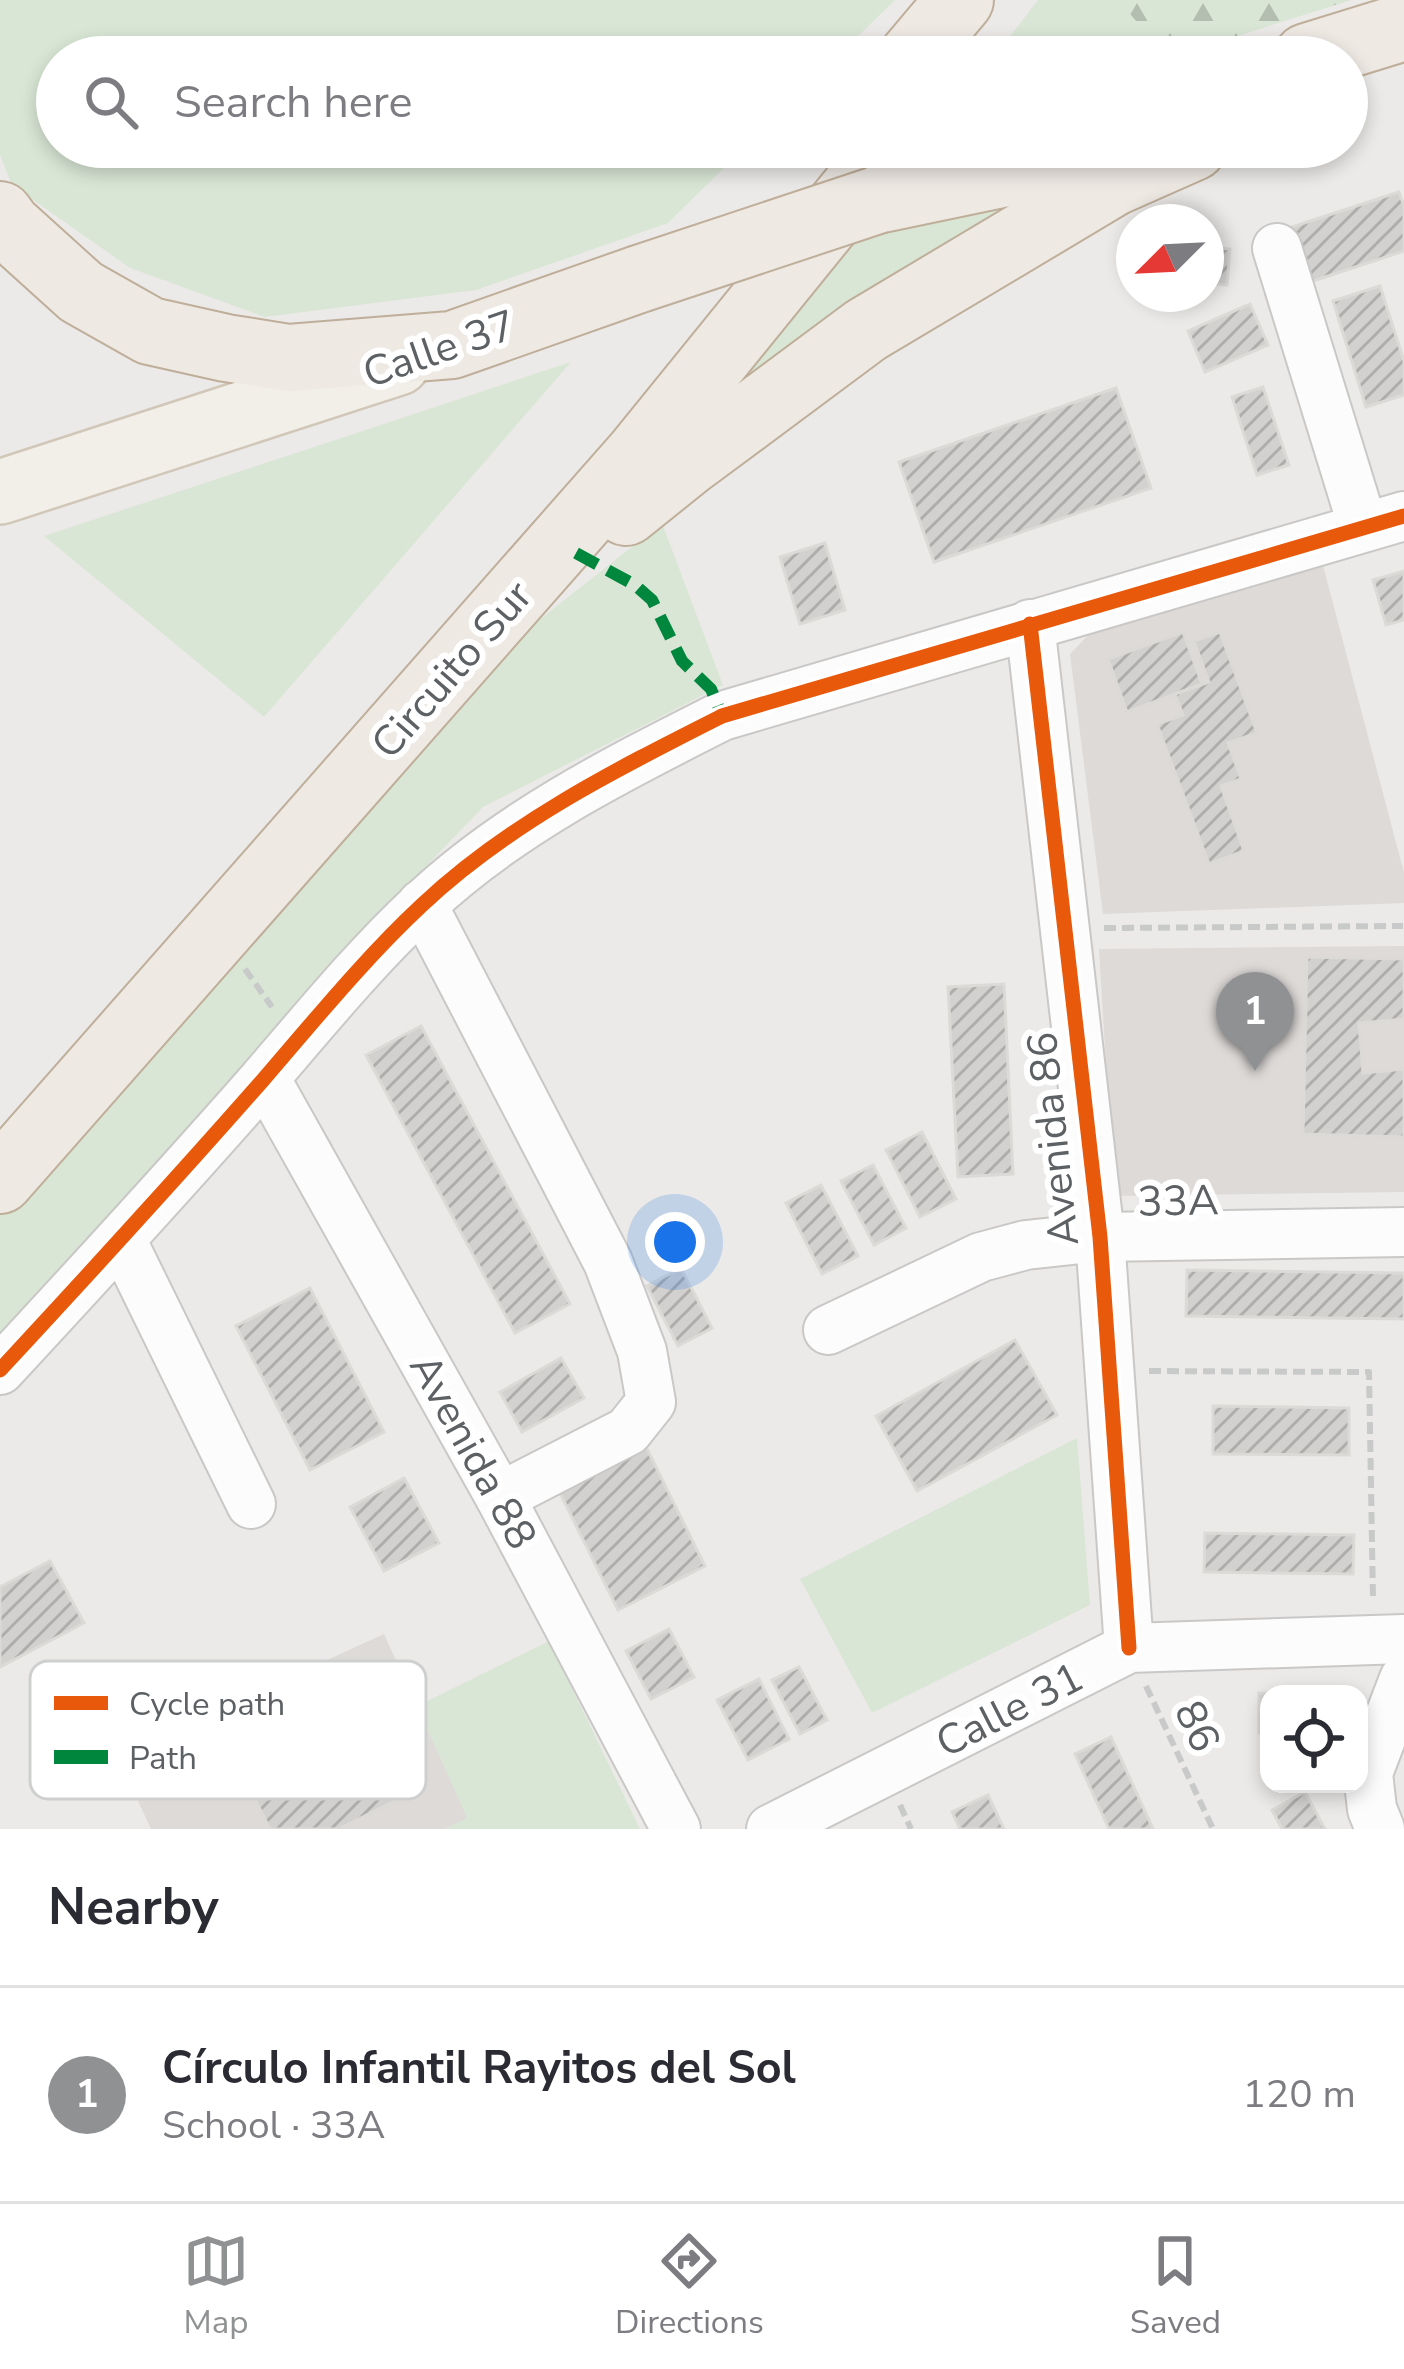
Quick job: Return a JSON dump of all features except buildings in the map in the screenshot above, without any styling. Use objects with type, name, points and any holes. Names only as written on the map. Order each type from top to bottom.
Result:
[{"type":"highway","points":[[939,36],[968,13]]},
{"type":"highway","points":[[1368,38],[1404,27]]},
{"type":"highway","points":[[1368,79],[1404,68]]},
{"type":"highway","name":"Circuito Sur","points":[[0,1127],[378,694],[819,168]]},
{"type":"highway","points":[[883,174],[917,168]]},
{"type":"highway","points":[[883,174],[938,168]]},
{"type":"highway","points":[[498,617],[687,463],[866,331],[1114,182],[1146,168]]},
{"type":"highway","name":"Circuito Sur","points":[[0,1180],[883,174]]},
{"type":"highway","name":"Calle 37","points":[[452,346],[639,279],[883,174]]},
{"type":"highway","points":[[0,215],[80,292],[150,331],[289,358],[452,346]]},
{"type":"main road","name":"Calle 37","points":[[0,492],[452,346]]},
{"type":"street","points":[[0,1370],[422,904],[547,811],[620,767],[722,716],[1384,522],[1277,248]]},
{"type":"street","name":"Avenida 86","points":[[1030,624],[1100,1237],[1129,1648]]},
{"type":"street","points":[[422,904],[608,1262],[642,1351],[651,1402],[628,1430],[500,1497]]},
{"type":"street","name":"Avenida 88","points":[[280,1059],[500,1497],[676,1829]]},
{"type":"street","name":"33A","points":[[828,1330],[981,1257],[1026,1245],[1100,1237],[1404,1232]]},
{"type":"street","points":[[121,1239],[251,1504]]},
{"type":"street","name":"Calle 31","points":[[771,1829],[1129,1648],[1389,1639]]},
{"type":"street","points":[[1380,1829],[1372,1809],[1368,1773],[1404,1679]]},
{"type":"path","points":[[1065,928],[1403,926]]},
{"type":"path","points":[[220,931],[280,1059]]},
{"type":"path","points":[[1109,1371],[1369,1372],[1389,1639]]},
{"type":"shaded area","points":[[1320,554],[1404,873],[1404,903],[1103,914],[1070,654],[1098,625]]},
{"type":"shaded area","points":[[1404,946],[1404,1192],[1114,1196],[1099,949]]},
{"type":"shaded area","points":[[384,1634],[396,1661],[325,1661]]},
{"type":"shaded area","points":[[426,1726],[468,1818],[445,1829],[151,1829],[137,1799],[426,1799]]},
{"type":"green space","points":[[0,0],[895,0],[858,36],[36,36],[36,168],[724,168],[668,223],[476,290],[265,317],[130,268],[12,185],[0,155]]},
{"type":"green space","points":[[1038,0],[1351,0],[1237,36],[1010,36]]},
{"type":"green space","points":[[1118,0],[1351,0],[1235,36],[1149,36]]},
{"type":"green space","points":[[1076,177],[678,427],[826,251]]},
{"type":"green space","points":[[571,362],[264,717],[44,536]]},
{"type":"green space","points":[[662,523],[723,685],[483,807],[0,1333],[0,1208],[501,650]]},
{"type":"green space","points":[[1077,1438],[1090,1605],[872,1713],[800,1579]]},
{"type":"green space","points":[[549,1641],[640,1829],[445,1829],[467,1818],[426,1726],[426,1702]]},
{"type":"marked path","points":[[576,553],[635,585],[652,600],[682,661],[711,689],[722,716]]},
{"type":"cycle path","points":[[0,1370],[401,925],[527,823],[722,716],[1404,516]]},
{"type":"cycle path","points":[[1030,624],[1100,1237],[1129,1648]]},
{"type":"place","name":"Círculo Infantil Rayitos del Sol","points":[[1255,1071]]}]
